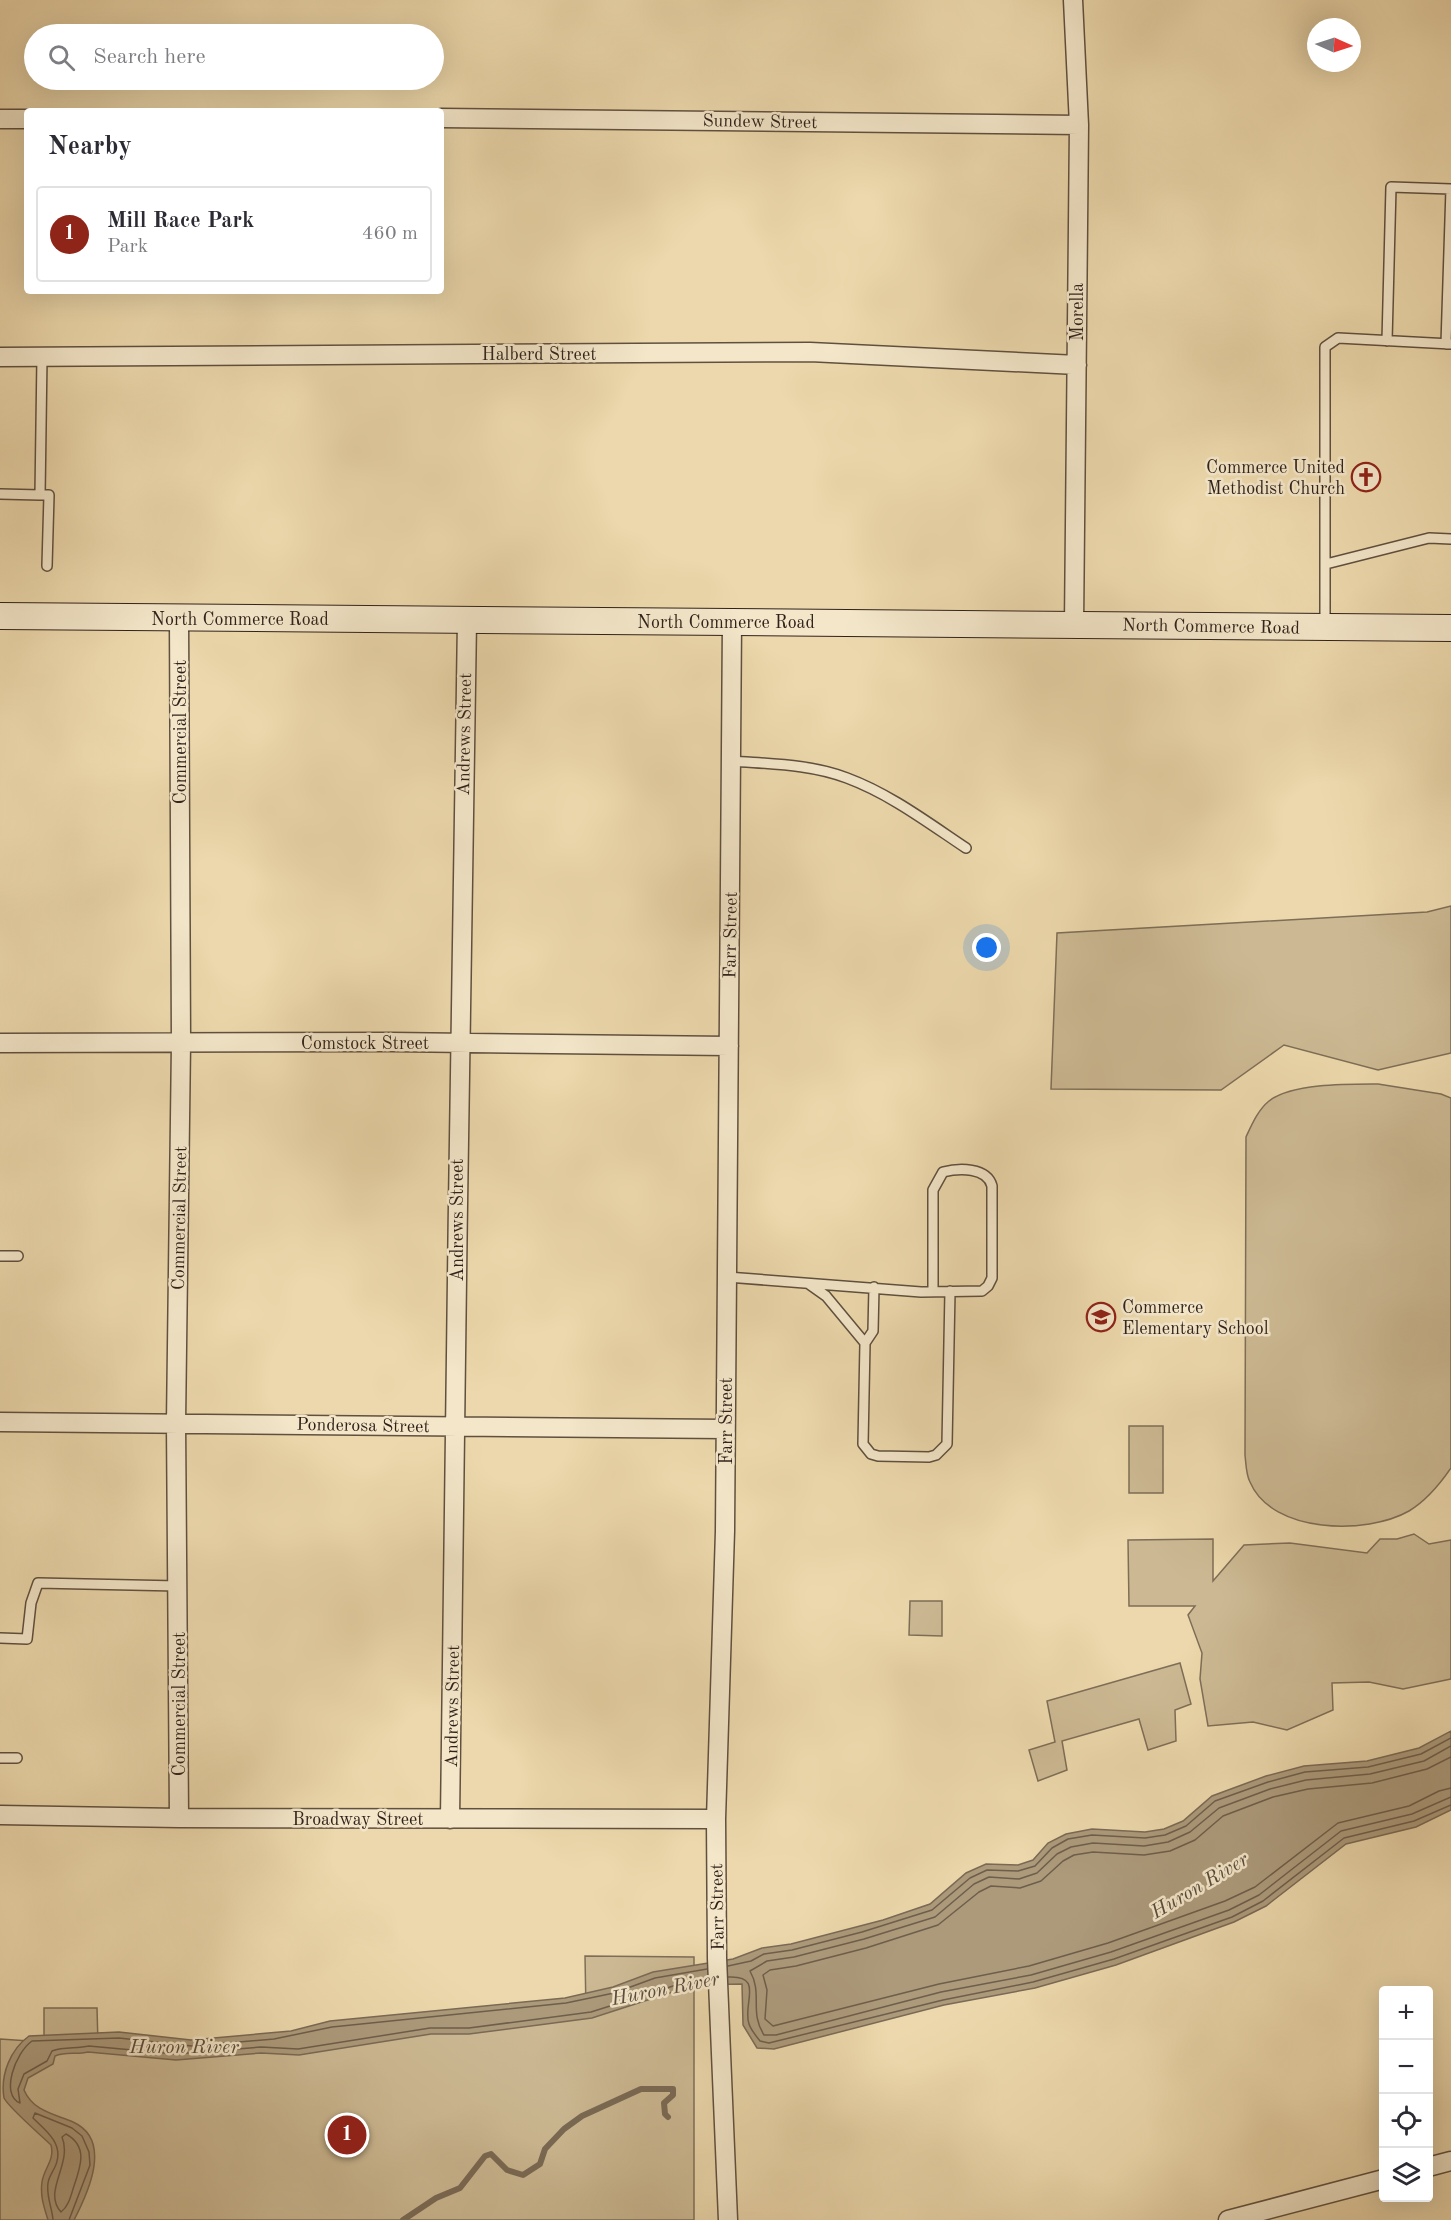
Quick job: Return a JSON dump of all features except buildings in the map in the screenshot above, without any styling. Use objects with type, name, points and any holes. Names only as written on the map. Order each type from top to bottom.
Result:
[{"type":"main road","name":"North Commerce Road","points":[[0,616],[1451,628]]},
{"type":"street","name":"Morella","points":[[1073,0],[1079,125],[1074,625]]},
{"type":"street","name":"Sundew Street","points":[[444,117],[1079,125]]},
{"type":"street","points":[[0,119],[24,119]]},
{"type":"street","name":"Halberd Street","points":[[0,357],[810,352],[1077,365]]},
{"type":"street","name":"Commercial Street","points":[[179,618],[182,1043],[176,1423],[179,1818]]},
{"type":"street","name":"Andrews Street","points":[[450,1819],[456,1426],[458,1043],[467,620]]},
{"type":"street","name":"Farr Street","points":[[728,2220],[717,1958],[716,1819],[725,1430],[732,621]]},
{"type":"street","name":"Comstock Street","points":[[0,1043],[458,1043],[729,1046]]},
{"type":"street","name":"Ponderosa Street","points":[[0,1422],[725,1430]]},
{"type":"street","name":"Broadway Street","points":[[0,1815],[179,1818],[716,1819]]},
{"type":"street","points":[[1433,2166],[1451,2161]]},
{"type":"street","points":[[1228,2220],[1379,2179]]},
{"type":"lane","points":[[1325,627],[1325,347],[1338,338],[1387,341],[1449,344],[1451,189],[1391,188],[1387,341]]},
{"type":"lane","points":[[40,495],[42,357]]},
{"type":"lane","points":[[0,494],[49,495],[47,566]]},
{"type":"lane","points":[[1326,564],[1429,538],[1451,539]]},
{"type":"lane","points":[[732,761],[803,768],[844,777],[898,802],[966,848]]},
{"type":"lane","points":[[727,1277],[933,1292],[982,1291],[992,1278],[992,1186],[986,1175],[979,1172],[943,1172],[936,1182],[933,1190],[933,1292]]},
{"type":"lane","points":[[0,1256],[18,1256]]},
{"type":"lane","points":[[807,1283],[826,1296],[865,1343]]},
{"type":"lane","points":[[874,1287],[873,1331],[865,1343],[863,1444],[866,1449],[878,1456],[936,1455],[943,1450],[948,1437],[950,1291]]},
{"type":"lane","points":[[0,1638],[27,1639],[31,1603],[38,1583],[178,1586]]},
{"type":"lane","points":[[0,1758],[17,1758]]},
{"type":"shaded area","points":[[1451,906],[1451,1053],[1378,1070],[1284,1045],[1221,1090],[1051,1089],[1057,933],[1427,912]]},
{"type":"shaded area","points":[[1378,1084],[1441,1094],[1451,1098],[1451,1468],[1421,1502],[1409,1511],[1391,1519],[1370,1524],[1322,1525],[1278,1512],[1261,1499],[1250,1482],[1247,1472],[1245,1455],[1246,1137],[1262,1109],[1279,1095],[1322,1086]]},
{"type":"shaded area","points":[[1129,1426],[1163,1426],[1163,1493],[1129,1493]]},
{"type":"shaded area","points":[[1414,1534],[1429,1544],[1451,1540],[1451,1679],[1403,1689],[1369,1682],[1332,1683],[1333,1710],[1287,1730],[1253,1722],[1208,1726],[1200,1679],[1202,1653],[1188,1615],[1195,1606],[1129,1606],[1128,1540],[1213,1539],[1213,1581],[1244,1545],[1290,1543],[1367,1553],[1380,1539],[1397,1539]]},
{"type":"shaded area","points":[[910,1601],[942,1601],[942,1636],[909,1635]]},
{"type":"shaded area","points":[[1180,1663],[1191,1704],[1175,1710],[1176,1741],[1148,1750],[1139,1719],[1062,1741],[1067,1770],[1038,1781],[1029,1750],[1055,1742],[1047,1701]]},
{"type":"shaded area","points":[[585,1956],[694,1957],[694,2220],[0,2220],[0,2039],[44,2042],[44,2008],[97,2008],[98,2044],[180,2050],[586,2011]]},
{"type":"water","name":"Huron River","points":[[1451,1731],[1451,1810],[1416,1827],[1346,1844],[1266,1906],[1234,1922],[1116,1965],[1035,1988],[944,2005],[774,2049],[757,2048],[743,2025],[742,1984],[694,1985],[592,2018],[469,2034],[431,2034],[299,2055],[261,2053],[176,2060],[88,2052],[63,2054],[55,2056],[53,2064],[28,2078],[24,2090],[38,2107],[73,2122],[85,2130],[92,2141],[95,2154],[94,2168],[74,2220],[48,2220],[42,2187],[43,2177],[52,2155],[51,2145],[4,2098],[5,2071],[8,2063],[17,2048],[29,2036],[119,2032],[191,2040],[291,2031],[330,2021],[565,1998],[613,1987],[653,1972],[733,1959],[762,1948],[791,1944],[883,1920],[930,1904],[966,1873],[986,1864],[1018,1865],[1033,1860],[1048,1843],[1066,1834],[1092,1829],[1145,1832],[1164,1829],[1183,1821],[1212,1796],[1266,1776],[1304,1766],[1367,1761],[1419,1748]]},
{"type":"waterway","points":[[403,2220],[436,2198],[460,2188],[485,2156],[491,2154],[507,2170],[523,2175],[540,2164],[545,2149],[564,2129],[582,2116],[641,2089],[673,2089],[673,2095],[664,2103],[665,2114],[668,2117]]},
{"type":"place","name":"Commerce United Methodist Church","points":[[1366,477]]},
{"type":"place","name":"Commerce Elementary School","points":[[1101,1317]]},
{"type":"place","name":"Mill Race Park","points":[[347,2135]]}]
